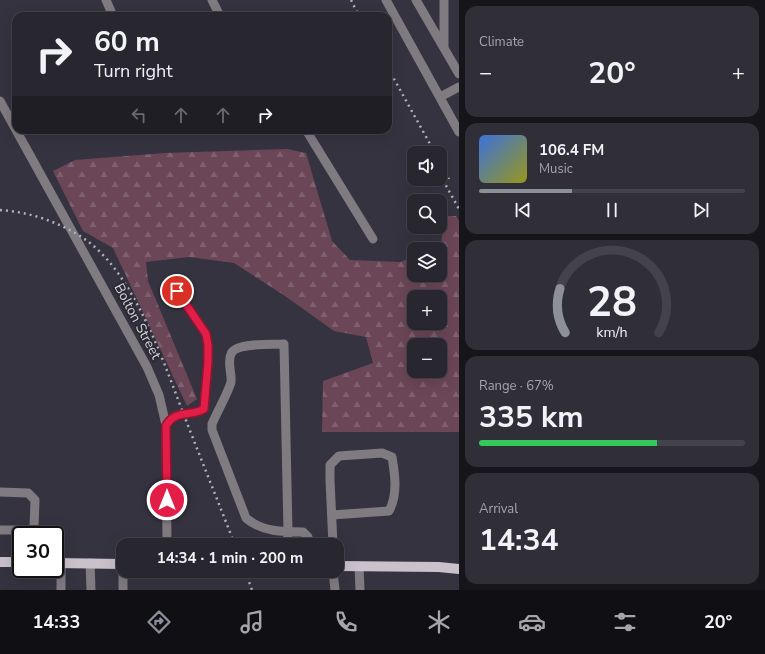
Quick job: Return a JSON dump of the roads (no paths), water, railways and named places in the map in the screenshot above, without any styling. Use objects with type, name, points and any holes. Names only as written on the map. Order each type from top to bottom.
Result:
[{"type":"main road","points":[[0,562],[12,562]]},
{"type":"main road","points":[[64,563],[116,564]]},
{"type":"main road","points":[[344,566],[439,566],[459,569]]},
{"type":"street","points":[[106,0],[111,12]]},
{"type":"street","points":[[212,0],[218,12]]},
{"type":"street","points":[[386,0],[459,132]]},
{"type":"street","points":[[416,0],[459,74]]},
{"type":"street","points":[[444,0],[444,49]]},
{"type":"street","points":[[440,97],[459,88]]},
{"type":"street","name":"Bolton Street","points":[[1,103],[12,115]]},
{"type":"street","name":"Bolton Street","points":[[18,134],[147,367],[160,395],[166,426],[167,538]]},
{"type":"street","points":[[308,134],[373,238]]},
{"type":"street","points":[[166,426],[168,421],[176,415],[199,412],[204,409],[207,381],[208,345],[206,334],[177,291]]},
{"type":"street","points":[[288,538],[288,532],[284,344],[237,347],[230,355],[231,382],[212,424],[212,430],[246,518],[260,528],[288,532],[303,532],[308,538]]},
{"type":"street","points":[[332,515],[389,511],[393,504],[395,479],[392,457],[382,454],[339,456],[330,466],[332,538]]},
{"type":"street","points":[[0,492],[28,493],[35,500],[34,527],[31,530],[0,530]]},
{"type":"street","points":[[90,564],[91,590]]},
{"type":"street","points":[[359,566],[360,590]]},
{"type":"street","points":[[60,578],[61,590]]},
{"type":"street","points":[[123,578],[123,590]]},
{"type":"street","points":[[334,578],[335,590]]},
{"type":"railway","points":[[351,0],[357,12]]},
{"type":"railway","points":[[392,75],[431,146]]},
{"type":"railway","points":[[447,175],[449,179]]},
{"type":"railway","points":[[446,186],[459,209]]},
{"type":"railway","points":[[0,210],[36,216],[70,230],[90,243],[107,259],[122,279],[136,302],[159,351],[232,538]]},
{"type":"railway","points":[[248,578],[252,590]]}]
